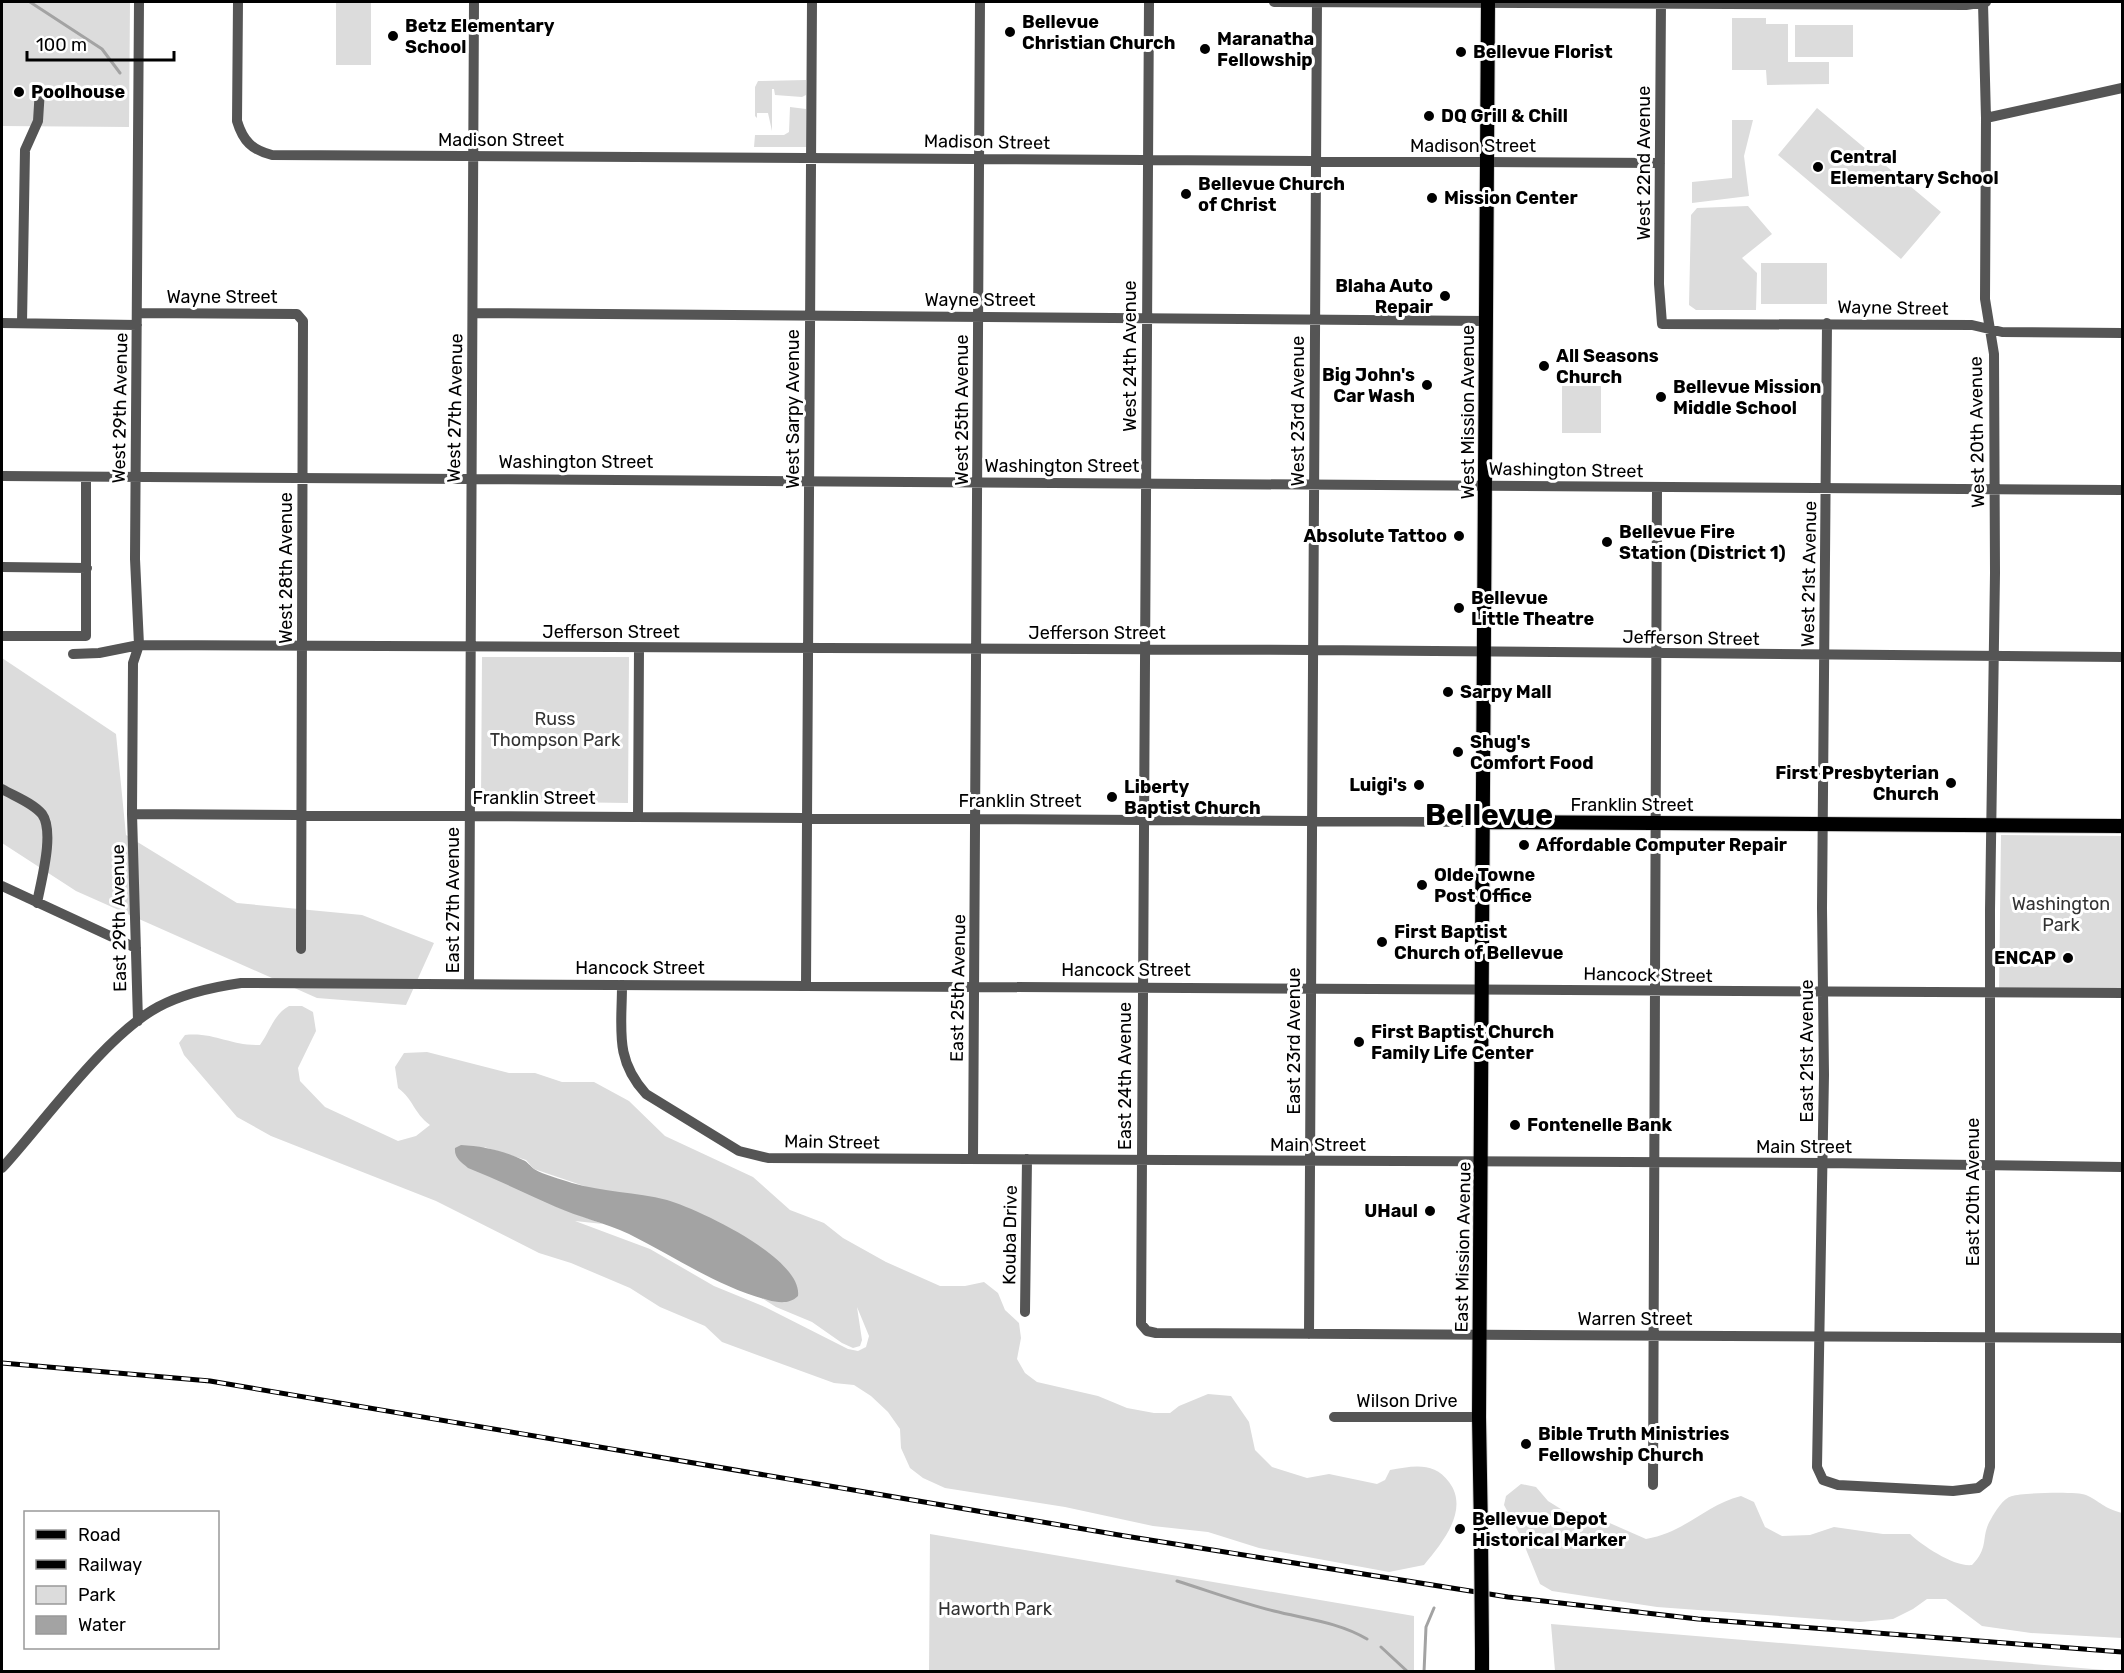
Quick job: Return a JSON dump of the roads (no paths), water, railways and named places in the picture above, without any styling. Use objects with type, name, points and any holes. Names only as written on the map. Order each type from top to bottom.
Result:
[{"type":"main road","name":"West Mission Avenue","points":[[1484,822],[1488,3]]},
{"type":"main road","name":"Franklin Street","points":[[1484,822],[2122,826]]},
{"type":"main road","name":"East Mission Avenue","points":[[1482,1671],[1479,1417],[1484,822]]},
{"type":"street","name":"West 29th Avenue","points":[[132,814],[133,663],[139,645],[135,560],[139,2]]},
{"type":"street","name":"Madison Street","points":[[238,2],[237,121],[242,135],[250,146],[272,155],[1660,163]]},
{"type":"street","name":"West 27th Avenue","points":[[469,816],[474,2]]},
{"type":"street","name":"West Sarpy Avenue","points":[[806,985],[812,2]]},
{"type":"street","name":"West 25th Avenue","points":[[976,819],[980,2]]},
{"type":"street","name":"West 24th Avenue","points":[[1143,819],[1149,2]]},
{"type":"street","points":[[1274,2],[1985,2]]},
{"type":"street","name":"West 23rd Avenue","points":[[1311,820],[1317,2]]},
{"type":"street","name":"West 20th Avenue","points":[[1985,2],[1985,299],[1994,354],[1991,824]]},
{"type":"street","name":"West 22nd Avenue","points":[[1661,3],[1660,315],[1662,324]]},
{"type":"street","points":[[1986,118],[2122,88]]},
{"type":"street","points":[[22,323],[25,150],[38,120],[40,89]]},
{"type":"street","name":"Wayne Street","points":[[137,313],[266,312],[297,314],[303,321]]},
{"type":"street","name":"Wayne Street","points":[[473,314],[1486,321]]},
{"type":"street","name":"West 28th Avenue","points":[[301,949],[303,321]]},
{"type":"street","points":[[2,323],[137,325]]},
{"type":"street","name":"West 21st Avenue","points":[[1824,824],[1827,323]]},
{"type":"street","name":"Wayne Street","points":[[1662,324],[1972,325],[1989,330],[2122,333]]},
{"type":"street","name":"Washington Street","points":[[2,476],[2122,490]]},
{"type":"street","points":[[2,636],[86,636],[86,477]]},
{"type":"street","points":[[1653,1485],[1657,487]]},
{"type":"street","points":[[2,567],[87,568]]},
{"type":"street","name":"Jefferson Street","points":[[73,654],[99,654],[139,645],[639,649],[1312,650],[2122,657]]},
{"type":"street","points":[[638,816],[639,649]]},
{"type":"street","points":[[2,789],[41,812],[47,823],[46,850],[37,903]]},
{"type":"street","name":"Franklin Street","points":[[132,814],[1484,822]]},
{"type":"street","name":"East 29th Avenue","points":[[132,814],[138,1021]]},
{"type":"street","name":"East 27th Avenue","points":[[469,816],[469,984]]},
{"type":"street","name":"East 25th Avenue","points":[[973,1159],[976,819]]},
{"type":"street","name":"East 24th Avenue","points":[[1143,819],[1140,1314],[1141,1324],[1147,1330]]},
{"type":"street","name":"East 23rd Avenue","points":[[1309,1334],[1311,820]]},
{"type":"street","name":"East 21st Avenue","points":[[1824,824],[1823,1163],[1820,1422],[1817,1467],[1823,1480],[1838,1485],[1911,1489]]},
{"type":"street","name":"East 20th Avenue","points":[[1911,1489],[1978,1488],[1987,1481],[1990,1467],[1988,1338],[1991,824]]},
{"type":"street","points":[[2,886],[136,948]]},
{"type":"street","name":"Hancock Street","points":[[2,1168],[102,1054],[138,1021],[158,1007],[183,996],[208,988],[242,983],[2122,993]]},
{"type":"street","name":"Main Street","points":[[622,985],[623,1057],[635,1082],[646,1094],[739,1151],[768,1158],[1823,1163],[2122,1167]]},
{"type":"street","name":"Kouba Drive","points":[[1025,1312],[1027,1159]]},
{"type":"street","name":"Warren Street","points":[[1147,1330],[1156,1334],[2122,1338]]},
{"type":"street","name":"Wilson Drive","points":[[1334,1418],[1479,1417]]},
{"type":"water","points":[[461,1145],[509,1154],[525,1161],[538,1171],[572,1183],[667,1200],[701,1213],[767,1251],[784,1266],[795,1281],[798,1296],[788,1302],[776,1302],[732,1287],[629,1234],[556,1207],[468,1168],[456,1154],[455,1148]]},
{"type":"waterway","points":[[30,2],[102,49],[120,73]]},
{"type":"waterway","points":[[1177,1581],[1237,1601],[1333,1625],[1367,1639]]},
{"type":"waterway","points":[[1424,1672],[1426,1627],[1434,1608]]},
{"type":"waterway","points":[[1381,1647],[1408,1672]]},
{"type":"railway","points":[[2,1363],[210,1381],[1125,1536],[1508,1597],[1698,1619],[2122,1652]]},
{"type":"place","name":"Bellevue Christian Church","points":[[1010,32]]},
{"type":"place","name":"Betz Elementary School","points":[[393,36]]},
{"type":"place","name":"Maranatha Fellowship","points":[[1205,49]]},
{"type":"place","name":"Bellevue Florist","points":[[1461,52]]},
{"type":"place","name":"Poolhouse","points":[[19,92]]},
{"type":"place","name":"DQ Grill & Chill","points":[[1429,116]]},
{"type":"place","name":"Central Elementary School","points":[[1818,167]]},
{"type":"place","name":"Bellevue Church of Christ","points":[[1186,194]]},
{"type":"place","name":"Mission Center","points":[[1432,198]]},
{"type":"place","name":"Blaha Auto Repair","points":[[1445,296]]},
{"type":"place","name":"All Seasons Church","points":[[1544,366]]},
{"type":"place","name":"Big John's Car Wash","points":[[1427,385]]},
{"type":"place","name":"Bellevue Mission Middle School","points":[[1661,397]]},
{"type":"place","name":"Absolute Tattoo","points":[[1459,536]]},
{"type":"place","name":"Bellevue Fire Station (District 1)","points":[[1607,542]]},
{"type":"place","name":"Bellevue Little Theatre","points":[[1459,608]]},
{"type":"place","name":"Sarpy Mall","points":[[1448,692]]},
{"type":"place","name":"Shug's Comfort Food","points":[[1458,752]]},
{"type":"place","name":"First Presbyterian Church","points":[[1951,783]]},
{"type":"place","name":"Luigi's","points":[[1419,785]]},
{"type":"place","name":"Liberty Baptist Church","points":[[1112,797]]},
{"type":"place","name":"Affordable Computer Repair","points":[[1524,845]]},
{"type":"place","name":"Olde Towne Post Office","points":[[1422,885]]},
{"type":"place","name":"First Baptist Church of Bellevue","points":[[1382,942]]},
{"type":"place","name":"ENCAP","points":[[2068,958]]},
{"type":"place","name":"First Baptist Church Family Life Center","points":[[1359,1042]]},
{"type":"place","name":"Fontenelle Bank","points":[[1515,1125]]},
{"type":"place","name":"UHaul","points":[[1430,1211]]},
{"type":"place","name":"Bible Truth Ministries Fellowship Church","points":[[1526,1444]]},
{"type":"place","name":"Bellevue Depot Historical Marker","points":[[1460,1529]]},
{"type":"district","name":"Bellevue","points":[[1489,815]]},
{"type":"park label","name":"Russ Thompson Park","points":[[555,729]]},
{"type":"park label","name":"Washington Park","points":[[2061,914]]},
{"type":"park label","name":"Haworth Park","points":[[995,1609]]}]
